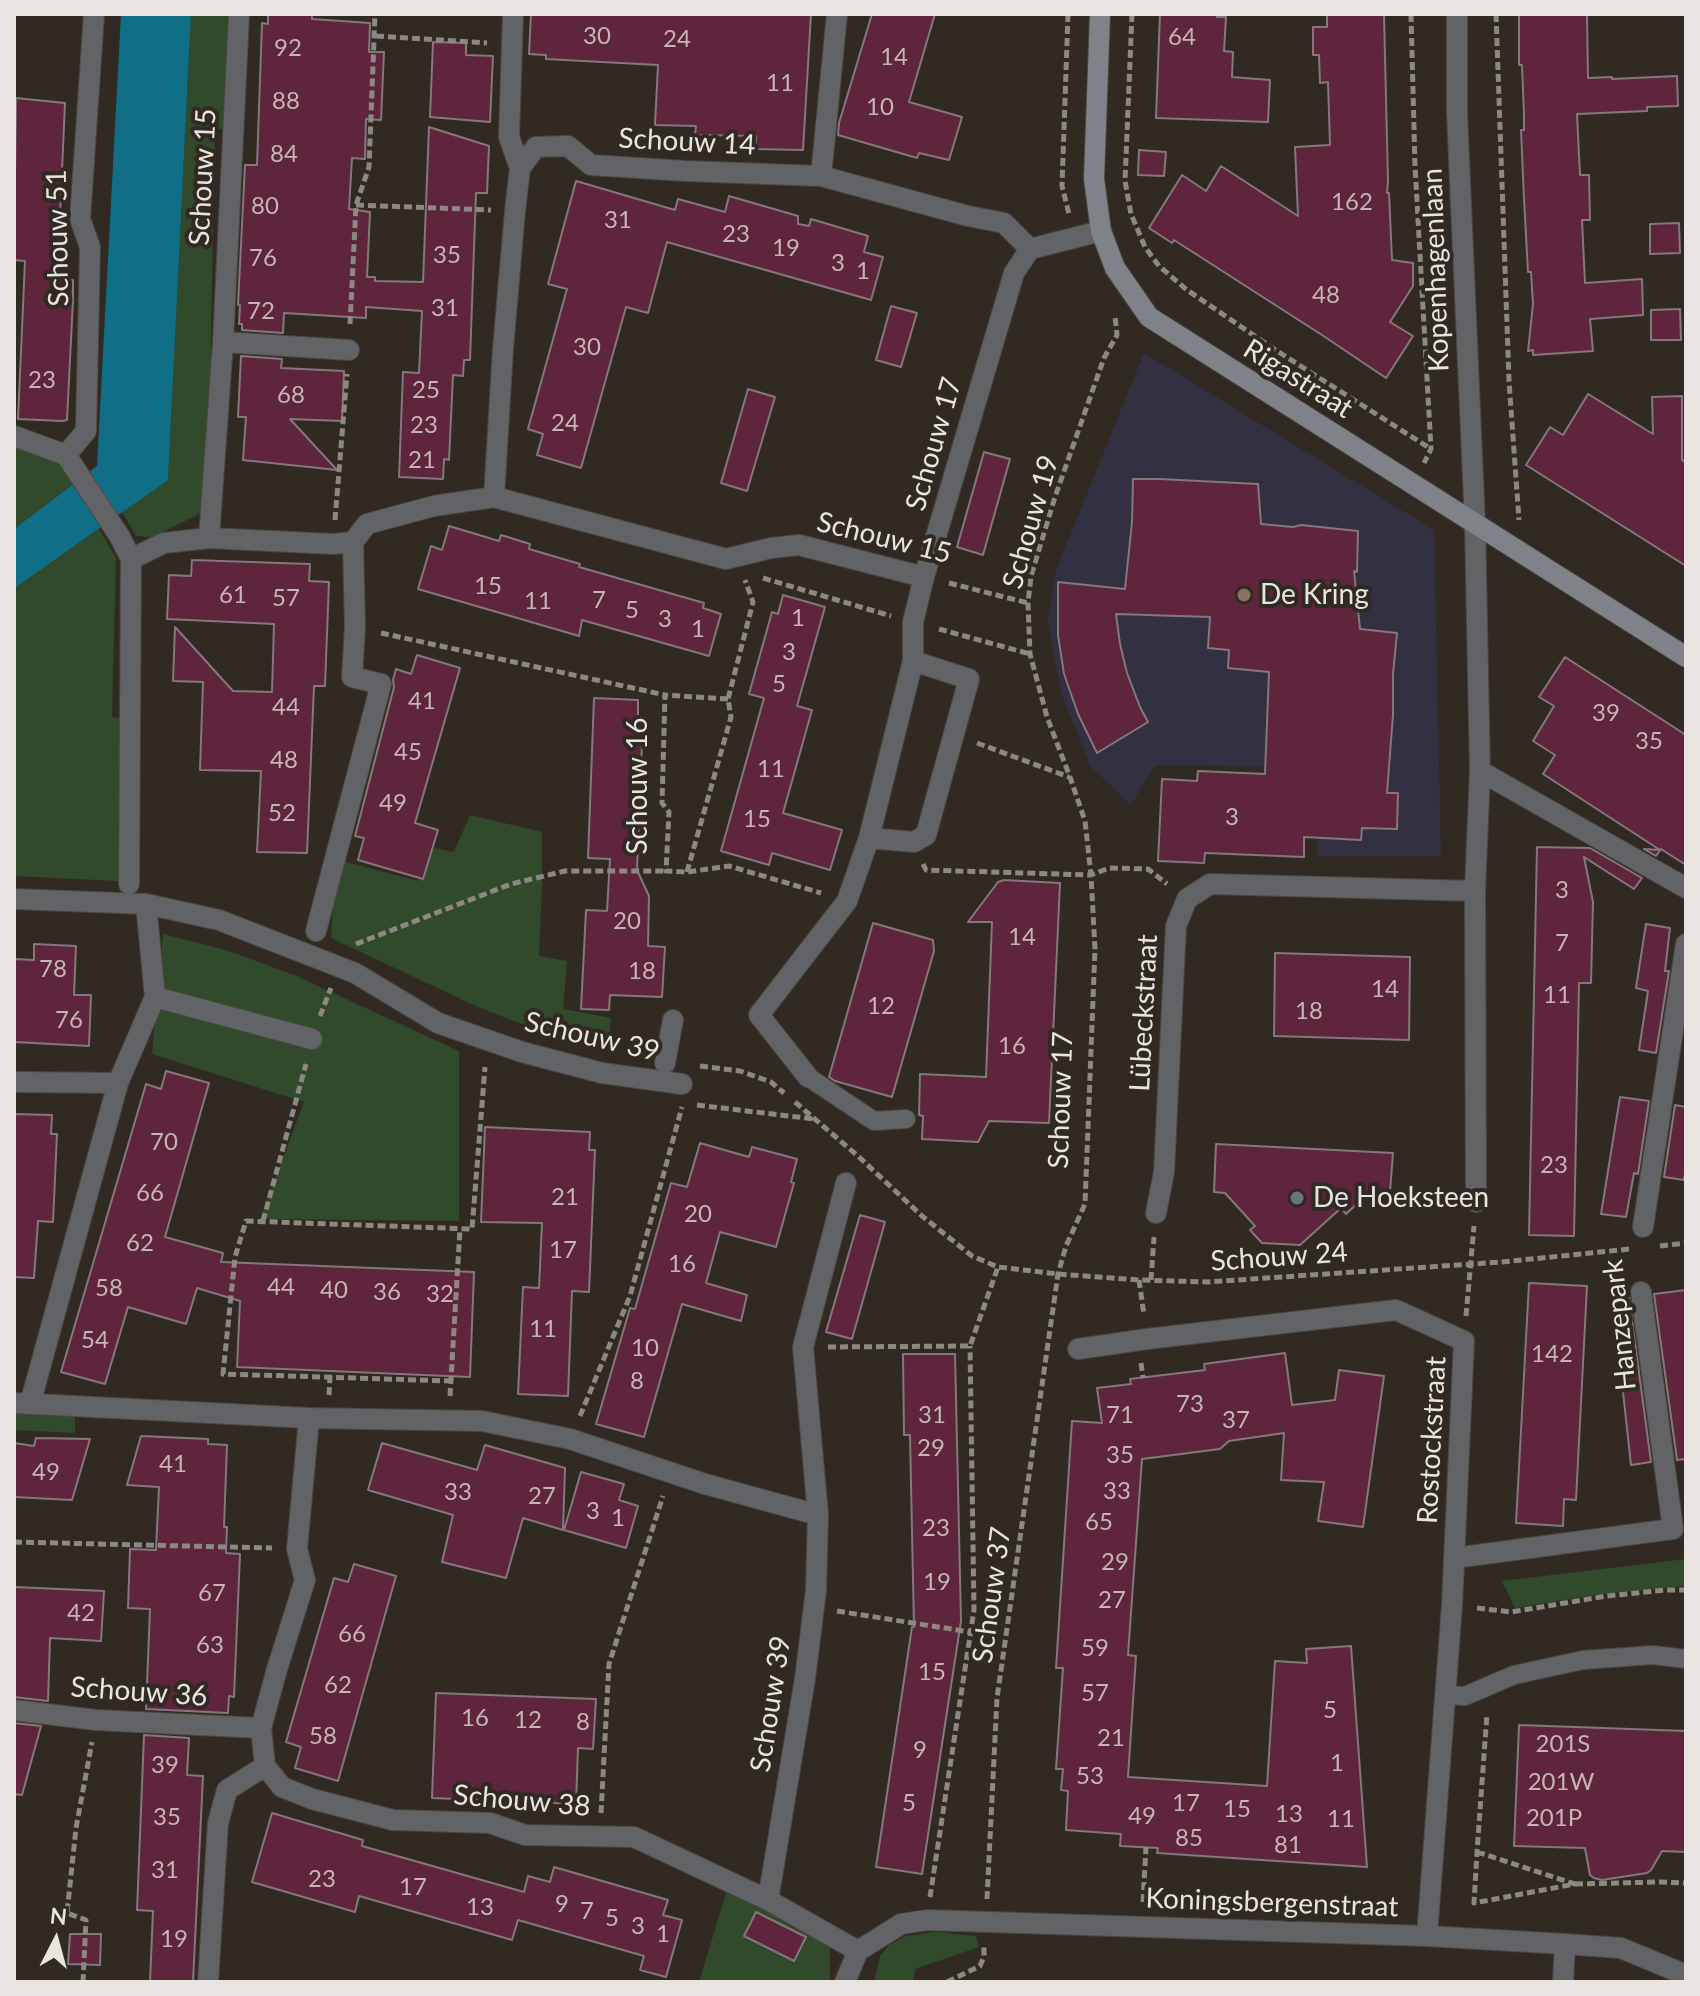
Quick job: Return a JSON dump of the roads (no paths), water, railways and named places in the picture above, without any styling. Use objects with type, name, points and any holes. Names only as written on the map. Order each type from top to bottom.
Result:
[{"type":"street","name":"Schouw 51","points":[[71,462],[86,431],[90,247],[80,219],[94,14]]},
{"type":"street","name":"Schouw 15","points":[[209,538],[223,342],[239,14]]},
{"type":"street","points":[[494,497],[503,349],[520,168],[509,137],[513,14]]},
{"type":"street","points":[[821,176],[837,14]]},
{"type":"street","name":"Rigastraat","points":[[1100,14],[1094,179],[1101,231],[1115,268],[1149,317],[1686,657]]},
{"type":"street","name":"Kopenhagenlaan","points":[[1457,14],[1457,113],[1475,524]]},
{"type":"street","name":"Schouw 14","points":[[520,168],[536,147],[568,146],[591,165],[821,176],[1004,223],[1030,249]]},
{"type":"street","points":[[1030,249],[1101,231]]},
{"type":"street","name":"Schouw 17","points":[[808,1077],[759,1015],[847,901],[869,838],[913,661],[913,622],[924,577],[1014,273],[1030,249]]},
{"type":"street","points":[[223,342],[349,350]]},
{"type":"street","points":[[14,436],[71,462],[131,559],[129,884]]},
{"type":"street","name":"Schouw 15","points":[[343,543],[367,524],[434,506],[494,497],[726,559],[799,545],[924,577]]},
{"type":"street","points":[[1475,524],[1480,771],[1475,891],[1476,1202]]},
{"type":"street","points":[[131,559],[164,543],[209,538],[343,543],[355,627],[352,677],[381,684],[316,931]]},
{"type":"street","points":[[869,838],[914,842],[926,835],[969,679],[913,661]]},
{"type":"street","points":[[1480,771],[1686,888]]},
{"type":"street","name":"Lübeckstraat","points":[[1156,1213],[1164,1172],[1176,926],[1187,899],[1210,884],[1475,891]]},
{"type":"street","name":"Schouw 39","points":[[14,899],[146,904],[219,920],[355,973],[438,1023],[522,1052],[682,1094]]},
{"type":"street","points":[[146,904],[155,997],[118,1083],[22,1404],[309,1418],[482,1421],[570,1439],[818,1515]]},
{"type":"street","name":"Hanzepark","points":[[1643,1227],[1686,944]]},
{"type":"street","points":[[155,997],[312,1039]]},
{"type":"street","points":[[665,1063],[673,1020]]},
{"type":"street","points":[[14,1082],[118,1083]]},
{"type":"street","name":"Schouw 39","points":[[768,1900],[805,1679],[816,1590],[818,1515],[803,1347],[846,1183]]},
{"type":"street","name":"Hanzepark","points":[[1454,1558],[1673,1529],[1641,1292]]},
{"type":"street","name":"Rostockstraat","points":[[1078,1349],[1396,1310],[1464,1341],[1452,1605],[1427,1936]]},
{"type":"street","points":[[208,1982],[218,1823],[227,1790],[265,1766],[261,1728],[305,1580],[297,1549],[309,1418]]},
{"type":"street","name":"Schouw 36","points":[[14,1710],[96,1720],[261,1728]]},
{"type":"street","name":"Schouw 38","points":[[265,1766],[282,1787],[312,1799],[393,1820],[490,1823],[525,1835],[634,1837],[768,1900],[858,1951]]},
{"type":"street","name":"Koningsbergenstraat","points":[[858,1951],[901,1924],[927,1920],[1427,1936],[1621,1948],[1686,1975]]},
{"type":"street","points":[[1563,1982],[1565,1944]]},
{"type":"street","points":[[845,1982],[858,1951]]},
{"type":"lane","name":"Schouw 17","points":[[808,1077],[874,1121],[906,1119]]},
{"type":"lane","points":[[1445,1695],[1465,1696],[1514,1675],[1583,1660],[1653,1655],[1686,1659]]},
{"type":"water","points":[[121,14],[191,14],[168,480],[16,587],[14,616],[14,529],[97,466]]},
{"type":"place","name":"De Kring","points":[[1244,595]]},
{"type":"place","name":"De Hoeksteen","points":[[1297,1198]]}]
